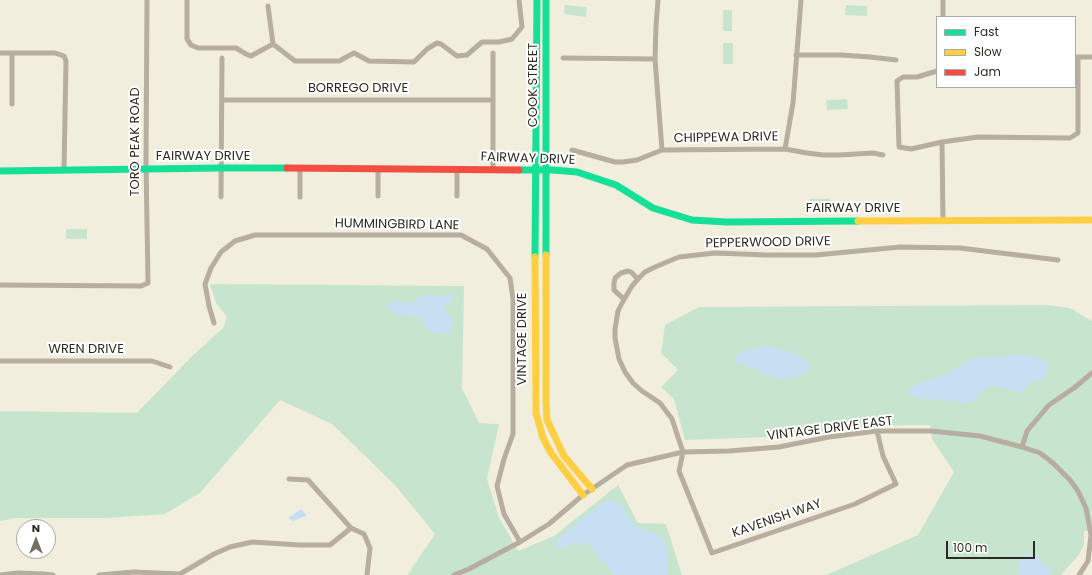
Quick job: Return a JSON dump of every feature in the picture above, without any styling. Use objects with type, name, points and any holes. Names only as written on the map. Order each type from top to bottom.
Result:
[{"type":"street","name":"TORO PEAK ROAD","points":[[0,285],[141,286],[148,283],[146,169],[147,0]]},
{"type":"street","points":[[187,0],[187,39],[191,45],[198,48],[236,48],[251,56],[273,44]]},
{"type":"street","points":[[268,6],[273,44],[295,62],[339,61],[354,53],[368,61],[414,62],[427,49],[436,44],[441,44],[457,56],[467,55],[482,42],[499,42],[512,39],[522,27],[519,0]]},
{"type":"street","name":"COOK STREET","points":[[536,170],[537,0]]},
{"type":"street","name":"COOK STREET","points":[[546,0],[546,170]]},
{"type":"street","points":[[658,0],[655,60],[662,150]]},
{"type":"street","points":[[785,149],[793,103],[801,0]]},
{"type":"street","points":[[943,0],[943,16]]},
{"type":"street","points":[[0,52],[55,53],[64,56],[66,61],[64,170]]},
{"type":"street","points":[[12,53],[12,104]]},
{"type":"street","points":[[493,53],[493,169]]},
{"type":"street","points":[[796,55],[841,55],[896,60]]},
{"type":"street","points":[[936,71],[917,77],[904,76],[897,81],[898,147],[911,149],[978,136],[1070,138],[1078,133],[1076,57],[1092,57]]},
{"type":"street","points":[[221,197],[222,58]]},
{"type":"street","points":[[563,58],[655,60]]},
{"type":"street","name":"BORREGO DRIVE","points":[[222,100],[493,100]]},
{"type":"street","points":[[942,142],[943,221]]},
{"type":"street","name":"CHIPPEWA DRIVE","points":[[572,150],[615,162],[637,160],[662,150],[785,149],[823,155],[873,153],[883,155]]},
{"type":"street","name":"FAIRWAY DRIVE","points":[[0,170],[221,168],[546,170],[577,172],[616,185],[653,208],[692,220],[727,222],[1092,220]]},
{"type":"street","points":[[300,169],[300,198]]},
{"type":"street","points":[[378,169],[378,196]]},
{"type":"street","points":[[458,169],[458,196]]},
{"type":"street","name":"VINTAGE DRIVE","points":[[536,170],[536,413],[543,438],[551,453],[583,496]]},
{"type":"street","name":"VINTAGE DRIVE","points":[[546,170],[546,401],[548,420],[564,456],[592,489]]},
{"type":"street","name":"HUMMINGBIRD LANE","points":[[214,323],[208,306],[205,284],[211,268],[221,252],[235,241],[254,235],[461,235],[487,249],[510,278],[513,299],[513,434],[504,459],[497,486],[504,514],[520,542]]},
{"type":"street","name":"PEPPERWOOD DRIVE","points":[[683,452],[672,419],[660,403],[633,383],[625,372],[619,359],[615,338],[618,311],[624,299],[638,279],[645,272],[680,257],[715,252],[767,255],[816,255],[900,247],[953,248],[1058,260]]},
{"type":"street","points":[[624,299],[614,290],[615,278],[621,273],[628,271],[638,279]]},
{"type":"street","name":"WREN DRIVE","points":[[0,361],[152,361],[170,367]]},
{"type":"street","points":[[1022,447],[1027,431],[1049,405],[1074,388],[1092,373]]},
{"type":"street","name":"VINTAGE DRIVE EAST","points":[[454,575],[469,569],[520,542],[549,524],[592,489],[627,465],[683,452],[729,451],[779,447],[876,431],[932,431],[980,436],[1040,453],[1053,463],[1070,480],[1078,491],[1086,508],[1091,535],[1090,562],[1079,575]]},
{"type":"street","name":"KAVENISH WAY","points":[[683,452],[679,471],[712,553],[855,504],[896,484],[882,456],[876,431]]},
{"type":"street","points":[[289,479],[308,480],[351,528],[364,534],[370,548],[367,575]]},
{"type":"street","points":[[99,575],[134,572],[180,574],[214,554],[230,547],[252,542],[330,545],[351,528]]},
{"type":"street","points":[[0,575],[18,573],[53,575]]},
{"type":"green space","points":[[565,5],[587,7],[586,17],[564,14]]},
{"type":"green space","points":[[846,5],[867,6],[867,16],[845,15]]},
{"type":"green space","points":[[723,10],[732,10],[732,31],[723,31]]},
{"type":"green space","points":[[723,43],[733,43],[733,64],[723,64]]},
{"type":"green space","points":[[847,99],[848,109],[827,110],[826,100]]},
{"type":"green space","points":[[809,199],[830,199],[831,209],[809,209]]},
{"type":"green space","points":[[66,229],[87,229],[87,239],[66,239]]},
{"type":"green space","points":[[210,284],[464,286],[462,388],[479,423],[499,424],[487,479],[499,518],[518,551],[554,536],[618,485],[638,523],[666,524],[682,575],[408,575],[435,534],[394,484],[332,424],[280,400],[200,493],[165,514],[108,518],[17,518],[0,521],[0,411],[137,413],[191,357],[223,328],[227,317],[216,303]]},
{"type":"green space","points":[[1047,305],[1070,308],[1092,321],[1092,531],[1084,531],[1084,545],[1078,556],[1061,575],[826,575],[918,535],[954,472],[932,439],[930,425],[831,429],[770,437],[685,440],[674,399],[661,387],[678,370],[661,353],[665,325],[699,307]]},
{"type":"water","points":[[449,294],[452,295],[453,300],[444,306],[444,309],[452,317],[453,322],[450,332],[446,334],[435,333],[429,330],[418,316],[397,314],[388,308],[387,304],[389,302],[412,303],[421,296],[429,295],[438,297]]},
{"type":"water","points":[[767,346],[785,350],[805,359],[809,364],[809,370],[798,376],[779,379],[767,376],[754,368],[735,361],[734,359],[746,350]]},
{"type":"water","points":[[1023,355],[1044,360],[1048,365],[1045,379],[1034,381],[1027,385],[1023,392],[1017,392],[997,386],[986,388],[972,402],[963,403],[914,397],[908,391],[919,383],[946,375],[967,361],[977,358]]},
{"type":"water","points":[[608,501],[615,502],[623,506],[632,522],[640,528],[660,536],[665,543],[668,554],[667,575],[614,575],[593,549],[586,543],[574,543],[560,549],[556,545],[558,539],[567,531],[599,505]]},
{"type":"water","points":[[301,509],[307,515],[306,516],[293,521],[288,518]]},
{"type":"water","points":[[1031,553],[1036,555],[1047,568],[1053,569],[1050,575],[1018,575],[1021,556]]},
{"type":"traffic: fast","points":[[535,257],[537,0]]},
{"type":"traffic: fast","points":[[546,0],[546,255]]},
{"type":"traffic: fast","points":[[0,171],[287,168]]},
{"type":"traffic: fast","points":[[519,170],[577,172],[616,185],[653,208],[692,220],[727,222],[858,221]]},
{"type":"traffic: slow","points":[[858,221],[1092,220]]},
{"type":"traffic: slow","points":[[546,255],[547,420],[564,456],[592,489]]},
{"type":"traffic: slow","points":[[535,257],[536,413],[543,438],[551,453],[583,495]]},
{"type":"traffic: jam","points":[[287,168],[519,170]]}]
